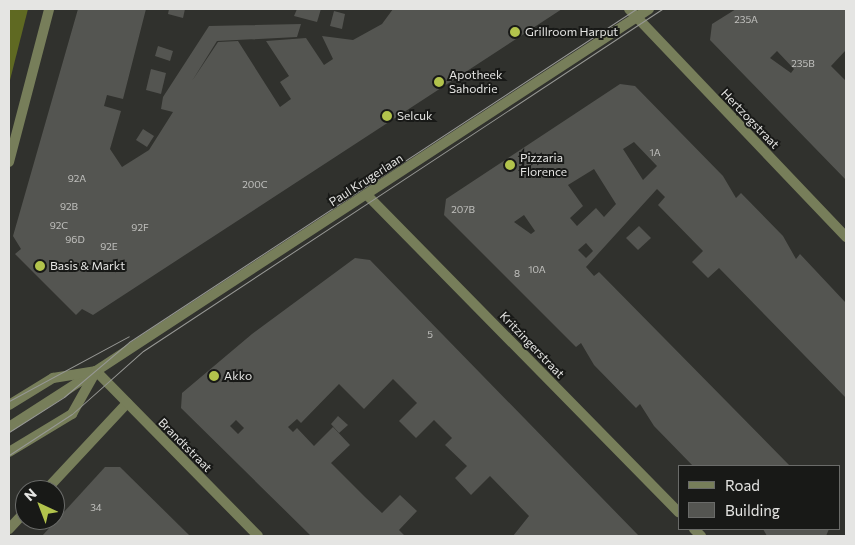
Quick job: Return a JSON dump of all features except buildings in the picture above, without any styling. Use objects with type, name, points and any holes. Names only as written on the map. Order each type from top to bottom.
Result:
[{"type":"street","points":[[9,162],[49,9]]},
{"type":"street","name":"Hertzogstraat","points":[[629,9],[846,237]]},
{"type":"street","name":"Paul Krugerlaan","points":[[9,427],[367,195],[649,9]]},
{"type":"street","name":"Kritzingerstraat","points":[[367,195],[678,512]]},
{"type":"street","name":"Paul Krugerlaan","points":[[9,405],[53,378],[96,371]]},
{"type":"street","name":"Paul Krugerlaan","points":[[9,452],[72,414],[96,371]]},
{"type":"street","name":"Brandtstraat","points":[[96,371],[258,536]]},
{"type":"street","points":[[55,480],[127,403]]},
{"type":"green space","points":[[9,9],[28,9],[9,84]]},
{"type":"tram line","points":[[9,432],[64,397],[129,342],[636,9]]},
{"type":"tram line","points":[[9,455],[72,414],[143,351],[662,9]]},
{"type":"tram line","points":[[9,401],[129,336]]},
{"type":"place","name":"Grillroom Harput","points":[[515,32]]},
{"type":"place","name":"Apotheek Sahodrie","points":[[439,82]]},
{"type":"place","name":"Selcuk","points":[[387,116]]},
{"type":"place","name":"Pizzaria Florence","points":[[510,165]]},
{"type":"place","name":"Basis & Markt","points":[[40,266]]},
{"type":"place","name":"Akko","points":[[214,376]]}]
